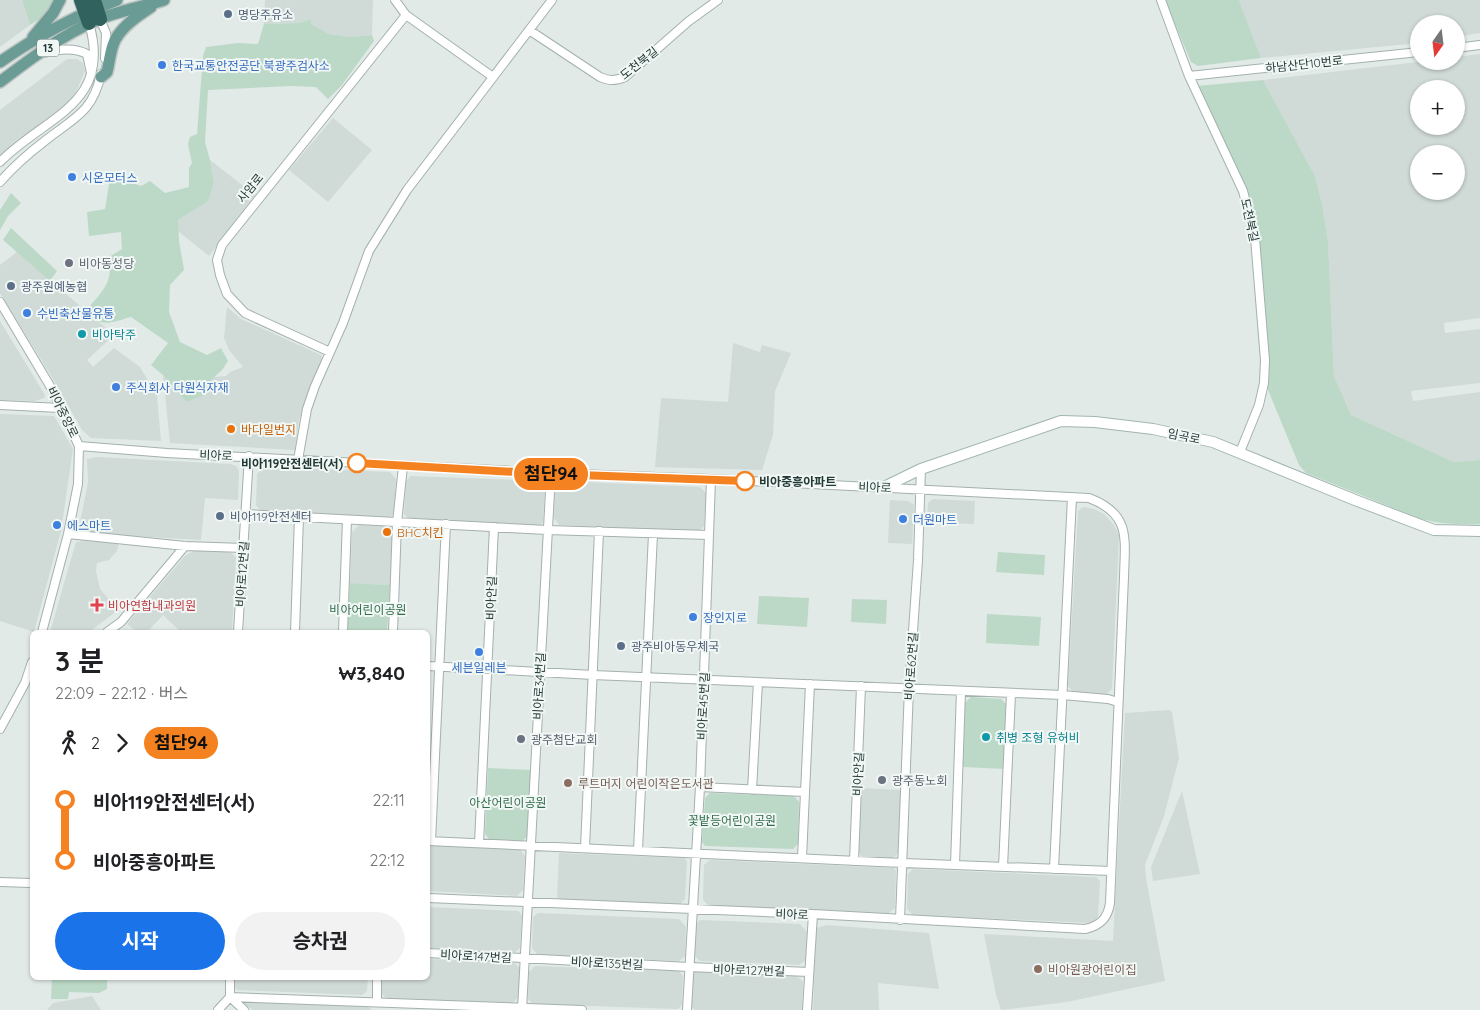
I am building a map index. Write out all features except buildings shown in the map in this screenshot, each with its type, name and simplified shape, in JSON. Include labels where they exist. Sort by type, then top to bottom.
[{"type":"main road","points":[[28,42],[54,13],[60,0]]},
{"type":"main road","name":"13","points":[[0,62],[28,42],[91,10],[118,0]]},
{"type":"main road","points":[[96,76],[107,72],[113,45],[122,31],[142,13],[163,0]]},
{"type":"main road","name":"13","points":[[0,82],[91,10],[163,0]]},
{"type":"main road","name":"임곡로","points":[[884,488],[921,469],[1061,421],[1096,422],[1153,429],[1214,442],[1434,530],[1480,531]]},
{"type":"street","points":[[394,0],[406,15],[493,78]]},
{"type":"street","points":[[298,460],[307,409],[346,315],[369,251],[407,190],[552,0]]},
{"type":"street","name":"도천북길","points":[[529,30],[600,77],[619,80],[718,0]]},
{"type":"street","name":"도천북길","points":[[1161,0],[1189,76],[1243,191],[1255,238],[1265,360],[1264,383],[1259,405],[1240,452]]},
{"type":"street","points":[[0,162],[71,106],[96,76],[106,52],[106,33],[91,10]]},
{"type":"street","points":[[0,182],[13,166],[46,139],[75,120],[90,104],[96,92],[91,10]]},
{"type":"street","name":"사암로","points":[[330,352],[245,313],[227,294],[217,260],[222,245],[406,15]]},
{"type":"street","points":[[1465,47],[1480,45]]},
{"type":"street","points":[[33,57],[65,49],[82,51],[87,54],[96,76]]},
{"type":"street","name":"하남산단10번로","points":[[1189,76],[1410,53]]},
{"type":"street","name":"비아중앙로","points":[[0,302],[53,391],[79,446],[78,484],[68,534],[43,630]]},
{"type":"street","points":[[0,405],[60,408]]},
{"type":"street","name":"비아로","points":[[79,446],[167,453],[551,474],[711,478],[1089,498],[1102,503],[1113,512],[1121,524],[1126,537],[1109,911],[1100,924],[1085,929],[813,914],[430,898]]},
{"type":"street","name":"비아로12번길","points":[[238,630],[249,456]]},
{"type":"street","points":[[393,630],[402,466]]},
{"type":"street","name":"비아로62번길","points":[[900,920],[909,688],[918,560],[921,469]]},
{"type":"street","name":"비아로34번길","points":[[528,902],[551,474]]},
{"type":"street","name":"비아로45번길","points":[[692,910],[705,679],[711,478]]},
{"type":"street","points":[[1054,869],[1072,497]]},
{"type":"street","points":[[246,514],[547,530],[709,535]]},
{"type":"street","points":[[295,630],[299,517]]},
{"type":"street","points":[[343,630],[347,520]]},
{"type":"street","points":[[430,825],[440,666],[446,524]]},
{"type":"street","name":"비아안길","points":[[480,843],[494,527]]},
{"type":"street","points":[[585,848],[599,531]]},
{"type":"street","points":[[68,534],[185,546],[244,548]]},
{"type":"street","points":[[638,850],[653,534]]},
{"type":"street","points":[[109,630],[121,622],[185,546]]},
{"type":"street","points":[[430,666],[593,675],[1062,695],[1108,699],[1118,702]]},
{"type":"street","points":[[0,730],[25,683],[30,668]]},
{"type":"street","points":[[752,790],[758,682]]},
{"type":"street","points":[[802,858],[810,684]]},
{"type":"street","name":"비아안길","points":[[854,861],[862,686]]},
{"type":"street","points":[[955,865],[961,691]]},
{"type":"street","points":[[1003,867],[1011,694]]},
{"type":"street","points":[[700,787],[805,792]]},
{"type":"street","points":[[430,841],[1111,871]]},
{"type":"street","points":[[0,882],[30,883]]},
{"type":"street","name":"비아로147번길","points":[[522,1009],[528,902]]},
{"type":"street","points":[[687,1010],[692,910]]},
{"type":"street","points":[[807,1010],[813,914]]},
{"type":"street","name":"비아로147번길","points":[[430,953],[524,958]]},
{"type":"street","name":"비아로135번길","points":[[524,958],[689,967]]},
{"type":"street","name":"비아로127번길","points":[[689,967],[809,972]]},
{"type":"street","points":[[218,1010],[230,997],[230,980]]},
{"type":"street","points":[[377,1002],[378,980]]},
{"type":"street","points":[[230,997],[582,1010]]},
{"type":"street","points":[[230,997],[244,1010]]},
{"type":"shaded area","points":[[0,0],[22,0],[30,25],[0,47]]},
{"type":"shaded area","points":[[265,0],[373,0],[372,35],[351,37],[329,34],[311,24],[310,19],[299,23],[264,24]]},
{"type":"shaded area","points":[[1239,0],[1480,0],[1480,33],[1465,36],[1465,15],[1410,15],[1410,44],[1261,58]]},
{"type":"shaded area","points":[[1480,54],[1480,318],[1444,323],[1445,333],[1480,329],[1480,383],[1411,391],[1413,401],[1480,392],[1480,460],[1454,462],[1351,415],[1334,376],[1328,241],[1315,176],[1263,80],[1410,63],[1410,70],[1465,70],[1465,56]]},
{"type":"shaded area","points":[[67,59],[77,59],[83,63],[85,71],[74,97],[56,113],[15,141],[0,155],[0,110]]},
{"type":"shaded area","points":[[333,118],[372,150],[328,202],[289,170]]},
{"type":"shaded area","points":[[210,160],[255,195],[209,256],[178,231],[178,220],[208,200],[214,183]]},
{"type":"shaded area","points":[[17,252],[114,335],[87,360],[93,367],[114,348],[140,367],[157,396],[161,441],[91,438],[82,430],[0,293],[0,265]]},
{"type":"shaded area","points":[[227,307],[241,319],[321,355],[322,361],[299,420],[295,450],[170,443],[163,375],[186,402],[214,377],[226,376],[230,372],[243,367],[229,350],[224,338]]},
{"type":"shaded area","points":[[0,321],[45,395],[44,398],[35,401],[0,400]]},
{"type":"shaded area","points":[[733,343],[760,352],[762,345],[791,353],[775,391],[773,435],[762,470],[655,467],[661,398],[728,402]]},
{"type":"shaded area","points":[[0,414],[54,416],[73,449],[61,531],[35,630],[30,631],[0,621]]},
{"type":"shaded area","points":[[96,457],[230,464],[236,466],[239,471],[238,500],[205,498],[201,540],[78,533],[88,482],[87,459]]},
{"type":"shaded area","points":[[264,467],[390,472],[396,479],[394,514],[390,517],[261,511],[256,505],[257,474]]},
{"type":"shaded area","points":[[411,476],[539,481],[545,488],[543,522],[539,526],[409,520],[404,514],[406,481]]},
{"type":"shaded area","points":[[561,481],[700,487],[706,493],[704,526],[699,531],[559,525],[554,518],[555,486]]},
{"type":"shaded area","points":[[933,499],[975,501],[974,524],[927,522],[928,503]]},
{"type":"shaded area","points":[[890,500],[908,501],[914,505],[912,544],[888,543]]},
{"type":"shaded area","points":[[1083,507],[1094,509],[1104,514],[1114,525],[1119,535],[1112,689],[1105,695],[1073,692],[1068,686],[1078,511]]},
{"type":"shaded area","points":[[359,525],[388,526],[393,532],[390,585],[350,583],[352,532]]},
{"type":"shaded area","points":[[76,542],[119,543],[117,551],[109,560],[97,563],[96,571],[100,589],[118,610],[92,630],[51,630]]},
{"type":"shaded area","points":[[195,550],[230,552],[236,557],[232,630],[179,630],[163,615],[149,630],[134,630],[127,624],[185,556]]},
{"type":"shaded area","points":[[1169,710],[1172,712],[1179,758],[1164,816],[1145,865],[1165,981],[1067,1002],[1001,1010],[996,995],[984,934],[1113,941],[1125,713]]},
{"type":"shaded area","points":[[860,788],[902,790],[900,851],[893,858],[863,858],[857,851]]},
{"type":"shaded area","points":[[1182,791],[1200,874],[1153,881],[1151,867]]},
{"type":"shaded area","points":[[430,844],[520,850],[525,856],[523,890],[517,896],[430,891]]},
{"type":"shaded area","points":[[559,853],[684,858],[687,861],[685,899],[679,905],[557,899]]},
{"type":"shaded area","points":[[710,860],[894,868],[896,871],[895,908],[888,914],[709,906],[703,900],[704,865]]},
{"type":"shaded area","points":[[913,869],[1096,877],[1100,881],[1098,917],[1092,923],[913,915],[907,909],[908,874]]},
{"type":"shaded area","points":[[430,907],[518,911],[522,915],[520,948],[515,952],[430,948]]},
{"type":"shaded area","points":[[538,913],[679,919],[686,927],[685,956],[679,961],[538,955],[532,948],[533,917]]},
{"type":"shaded area","points":[[700,920],[800,924],[807,932],[806,960],[799,965],[700,961],[695,956],[696,924]]},
{"type":"shaded area","points":[[827,925],[929,933],[939,989],[878,983],[879,1010],[813,1010],[816,928]]},
{"type":"shaded area","points":[[430,959],[514,963],[520,968],[518,998],[511,1004],[386,998],[380,992],[381,980],[430,980]]},
{"type":"shaded area","points":[[535,966],[679,971],[683,976],[682,1005],[678,1009],[533,1004],[528,999],[529,972]]},
{"type":"shaded area","points":[[696,971],[796,975],[803,982],[802,1010],[695,1010],[691,1006],[692,974]]},
{"type":"shaded area","points":[[233,980],[368,980],[367,991],[362,995],[237,990],[233,985]]},
{"type":"shaded area","points":[[92,996],[101,1010],[47,1010],[53,1003]]},
{"type":"shaded area","points":[[241,1000],[367,1006],[372,1010],[253,1010],[241,1002]]},
{"type":"green space","points":[[22,0],[57,0],[49,13],[30,25]]},
{"type":"green space","points":[[1165,0],[1239,0],[1261,58],[1198,66],[1191,62]]},
{"type":"green space","points":[[311,19],[311,24],[329,34],[351,37],[372,35],[374,41],[342,85],[328,99],[316,87],[291,86],[208,90],[205,142],[214,183],[208,201],[178,220],[179,241],[184,270],[170,285],[169,312],[180,342],[207,355],[221,348],[228,361],[222,370],[209,382],[207,394],[186,402],[163,375],[151,365],[168,343],[131,317],[106,323],[91,317],[85,312],[101,293],[108,281],[110,274],[109,257],[122,249],[121,232],[89,236],[87,212],[105,209],[110,178],[121,179],[141,186],[150,181],[165,193],[189,187],[189,168],[192,163],[188,144],[190,137],[197,134],[203,56],[206,47],[238,43],[258,44],[264,24],[299,23]]},
{"type":"green space","points":[[1263,80],[1315,176],[1328,241],[1334,376],[1351,415],[1454,462],[1480,460],[1480,524],[1450,524],[1421,519],[1306,473],[1299,465],[1266,385],[1249,204],[1241,177],[1196,86]]},
{"type":"green space","points":[[11,193],[21,203],[8,216],[0,230],[0,210]]},
{"type":"green space","points":[[11,228],[57,271],[50,281],[3,240]]},
{"type":"green space","points":[[998,552],[1045,555],[1044,575],[996,572]]},
{"type":"green space","name":"비아어린이공원","points":[[350,583],[390,585],[387,630],[347,630]]},
{"type":"green space","points":[[759,596],[809,598],[807,627],[757,624]]},
{"type":"green space","points":[[852,599],[887,600],[886,624],[851,622]]},
{"type":"green space","points":[[987,614],[1041,617],[1039,646],[986,643]]},
{"type":"green space","points":[[971,697],[1001,699],[1006,704],[1004,769],[963,767],[965,703]]},
{"type":"green space","name":"아산어린이공원","points":[[488,768],[531,770],[528,836],[521,842],[490,840],[485,834]]},
{"type":"green space","name":"꽃밭등어린이공원","points":[[710,793],[794,796],[799,802],[798,844],[793,849],[705,846],[702,842],[705,798]]},
{"type":"green space","points":[[52,980],[107,980],[107,989],[99,993],[69,992],[68,999],[51,999]]},
{"type":"bus line","name":"첨단94","points":[[357,463],[551,474],[711,478],[745,481]]},
{"type":"place","name":"명당주유소","points":[[228,14]]},
{"type":"place","name":"한국교통안전공단 북광주검사소","points":[[162,65]]},
{"type":"place","name":"시온모터스","points":[[72,177]]},
{"type":"place","name":"비아동성당","points":[[69,263]]},
{"type":"place","name":"광주원예농협","points":[[11,286]]},
{"type":"place","name":"수빈축산물유통","points":[[27,313]]},
{"type":"place","name":"비아탁주","points":[[82,334]]},
{"type":"place","name":"주식회사 다원식자재","points":[[116,387]]},
{"type":"place","name":"바다일번지","points":[[231,429]]},
{"type":"place","name":"비아119안전센터(서)","points":[[357,463]]},
{"type":"place","name":"비아중흥아파트","points":[[745,481]]},
{"type":"place","name":"비아119안전센터","points":[[220,516]]},
{"type":"place","name":"더원마트","points":[[903,519]]},
{"type":"place","name":"에스마트","points":[[57,525]]},
{"type":"place","name":"BHC치킨","points":[[387,532]]},
{"type":"place","name":"비아연합내과의원","points":[[97,605]]},
{"type":"place","name":"장인지로","points":[[693,617]]},
{"type":"place","name":"광주비아동우체국","points":[[621,646]]},
{"type":"place","name":"세븐일레븐","points":[[479,652]]},
{"type":"place","name":"취병 조형 유허비","points":[[986,737]]},
{"type":"place","name":"광주첨단교회","points":[[521,739]]},
{"type":"place","name":"광주동노회","points":[[882,780]]},
{"type":"place","name":"루트머지 어린이작은도서관","points":[[568,783]]},
{"type":"place","name":"비아원광어린이집","points":[[1038,969]]}]
